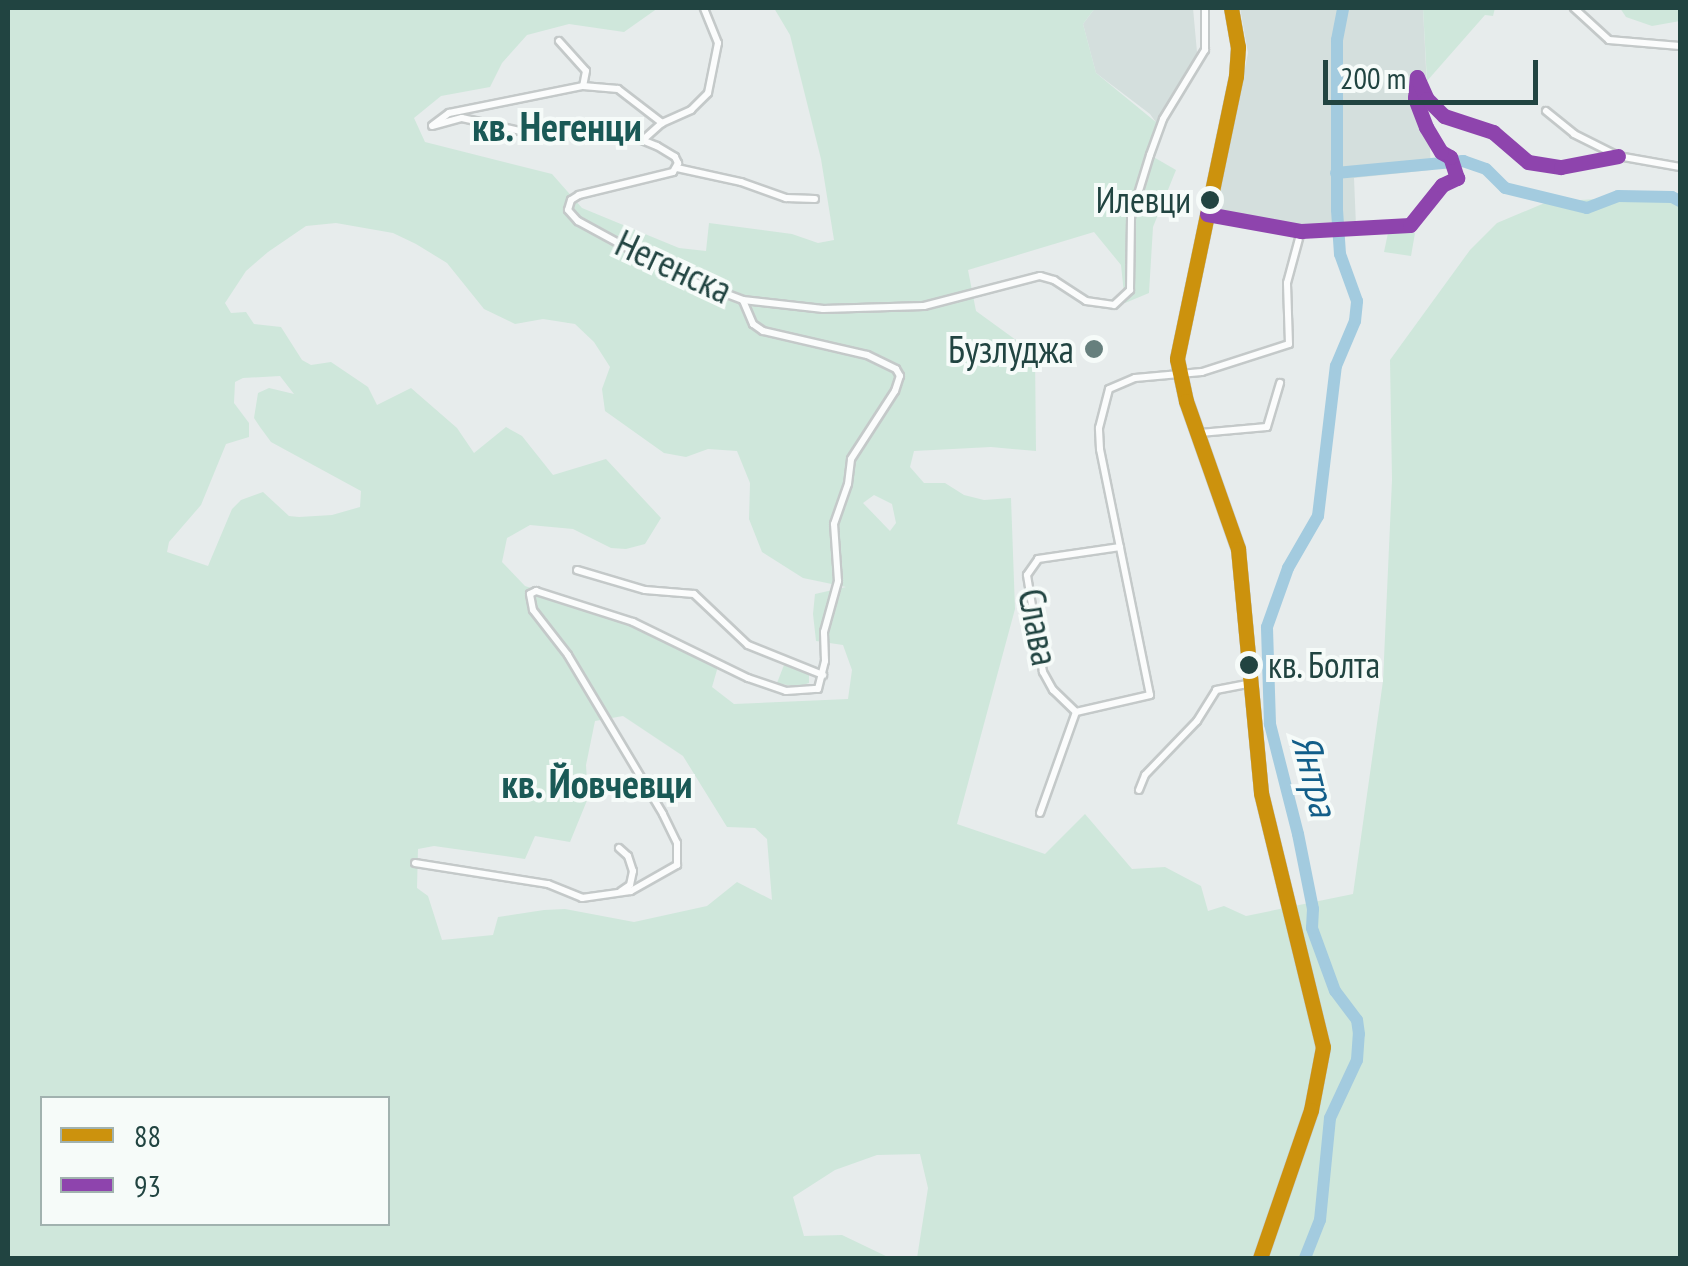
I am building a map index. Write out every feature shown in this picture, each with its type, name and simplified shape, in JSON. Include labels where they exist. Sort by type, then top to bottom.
[{"type":"main road","points":[[1230,8],[1238,61],[1181,327],[1180,374],[1238,549],[1261,793],[1323,1047],[1311,1110],[1260,1258]]},
{"type":"street","points":[[644,139],[662,123],[701,102],[713,81],[718,44],[704,8]]},
{"type":"street","name":"Негенска","points":[[677,168],[579,195],[571,200],[568,210],[578,222],[626,243],[679,276],[743,300],[823,309],[924,306],[1040,276],[1054,280],[1086,301],[1114,305],[1130,290],[1133,207],[1163,119],[1205,50],[1205,8]]},
{"type":"street","points":[[1574,8],[1609,40],[1680,46]]},
{"type":"street","points":[[560,41],[586,71],[583,86]]},
{"type":"street","points":[[1206,214],[1301,232],[1404,228],[1442,185],[1458,178],[1450,157],[1441,152],[1426,127],[1415,98],[1414,78],[1444,116],[1492,132],[1528,162],[1570,167],[1618,156]]},
{"type":"street","points":[[662,123],[626,93],[583,86],[449,113],[432,126],[462,118],[520,130],[644,139],[675,157],[677,168],[742,182],[786,198],[815,199]]},
{"type":"street","points":[[1546,111],[1574,134],[1618,156],[1680,167]]},
{"type":"street","points":[[1040,814],[1076,712],[1150,696],[1100,449],[1099,428],[1109,389],[1135,378],[1202,372],[1289,344],[1287,284],[1301,232]]},
{"type":"street","points":[[415,863],[548,884],[582,898],[616,895],[657,879],[678,865],[677,843],[568,655],[532,610],[530,594],[536,591],[633,622],[748,678],[786,691],[818,689],[823,675],[824,632],[838,581],[834,524],[848,484],[851,460],[895,391],[900,376],[896,368],[866,355],[763,330],[753,324],[743,300]]},
{"type":"street","points":[[1200,433],[1268,427],[1280,383]]},
{"type":"street","name":"Слава","points":[[1076,712],[1053,690],[1044,672],[1028,576],[1038,559],[1120,546]]},
{"type":"street","points":[[577,570],[645,590],[694,594],[748,644],[823,675]]},
{"type":"street","points":[[1139,790],[1145,775],[1197,721],[1216,690],[1248,684]]},
{"type":"street","points":[[616,895],[630,884],[633,871],[628,856],[619,848]]},
{"type":"shaded area","points":[[1095,8],[1193,8],[1197,52],[1205,50],[1160,128],[1150,114],[1096,73],[1083,24]]},
{"type":"shaded area","points":[[1240,8],[1423,8],[1431,170],[1354,178],[1356,226],[1306,231],[1216,210],[1248,53]]},
{"type":"green space","points":[[8,8],[658,8],[624,32],[569,24],[527,35],[502,63],[490,87],[441,96],[414,118],[425,142],[552,174],[582,208],[679,248],[706,251],[709,223],[792,234],[818,243],[834,240],[821,159],[790,35],[774,8],[1095,8],[1083,24],[1096,73],[1157,123],[1150,155],[1176,170],[1153,227],[1149,293],[1125,303],[1121,265],[1094,232],[968,270],[976,311],[1035,354],[1036,451],[991,447],[914,451],[910,467],[924,483],[945,483],[964,495],[984,500],[1011,498],[1015,609],[957,824],[1045,854],[1085,814],[1132,869],[1165,867],[1201,886],[1208,911],[1224,906],[1246,916],[1353,894],[1383,681],[1392,480],[1390,360],[1470,250],[1497,223],[1547,202],[1680,194],[1680,1258],[917,1258],[928,1188],[920,1154],[877,1155],[835,1170],[793,1197],[804,1236],[842,1235],[890,1258],[8,1258]],"holes":[[[336,223],[393,233],[416,244],[447,263],[484,309],[515,324],[543,319],[575,324],[594,342],[610,367],[602,389],[605,411],[664,453],[686,457],[708,449],[737,451],[750,483],[749,519],[762,552],[803,578],[846,587],[815,594],[813,614],[816,641],[843,645],[852,670],[848,699],[734,704],[712,687],[719,663],[633,622],[525,586],[502,562],[507,538],[530,525],[573,529],[611,548],[626,549],[645,544],[661,518],[606,459],[553,475],[522,436],[506,427],[474,453],[457,428],[411,388],[377,405],[368,387],[331,362],[311,365],[302,360],[281,327],[254,324],[246,312],[231,313],[225,303],[246,271],[268,252],[306,226]],[[280,376],[294,394],[269,388],[258,393],[254,418],[271,442],[361,491],[360,507],[332,515],[289,516],[263,492],[241,500],[232,509],[208,566],[167,552],[169,542],[201,505],[226,444],[249,437],[249,423],[234,403],[235,382]],[[874,495],[892,504],[896,523],[890,531],[863,503]],[[623,716],[683,756],[727,827],[755,828],[767,839],[772,900],[737,882],[707,906],[634,922],[565,909],[544,910],[498,917],[493,935],[442,940],[428,896],[417,888],[418,849],[434,846],[525,859],[535,836],[570,842],[588,798],[586,765],[595,721]]]},
{"type":"green space","points":[[1423,8],[1495,8],[1493,16],[1485,15],[1427,81]]},
{"type":"green space","points":[[1620,8],[1680,8],[1680,21],[1652,26],[1626,17]]},
{"type":"green space","points":[[1388,233],[1415,233],[1411,256],[1384,252]]},
{"type":"green space","points":[[784,665],[809,674],[809,683],[797,687],[777,683]]},
{"type":"waterway","name":"Янтра","points":[[1305,1258],[1320,1220],[1330,1118],[1357,1060],[1359,1034],[1357,1020],[1335,991],[1312,928],[1313,909],[1298,834],[1270,724],[1267,627],[1288,568],[1318,516],[1336,366],[1355,321],[1357,301],[1340,254],[1337,210],[1337,40],[1343,8]]},
{"type":"waterway","points":[[1336,173],[1463,161],[1486,169],[1505,188],[1587,208],[1618,196],[1672,197],[1680,201]]},
{"type":"transit line","name":"88","points":[[1231,8],[1238,47],[1236,76],[1177,359],[1186,401],[1238,549],[1261,793],[1323,1047],[1311,1110],[1260,1258]]},
{"type":"transit line","name":"93","points":[[1207,214],[1301,231],[1410,225],[1442,185],[1457,178],[1450,157],[1441,152],[1426,127],[1415,98],[1417,77],[1427,99],[1444,116],[1493,132],[1528,162],[1561,167],[1618,156]]},
{"type":"place","name":"Илевци","points":[[1210,200]]},
{"type":"place","name":"Бузлуджа","points":[[1094,349]]},
{"type":"place","name":"кв. Болта","points":[[1249,665]]},
{"type":"district","name":"кв. Негенци","points":[[557,126]]},
{"type":"district","name":"кв. Йовчевци","points":[[597,783]]}]
